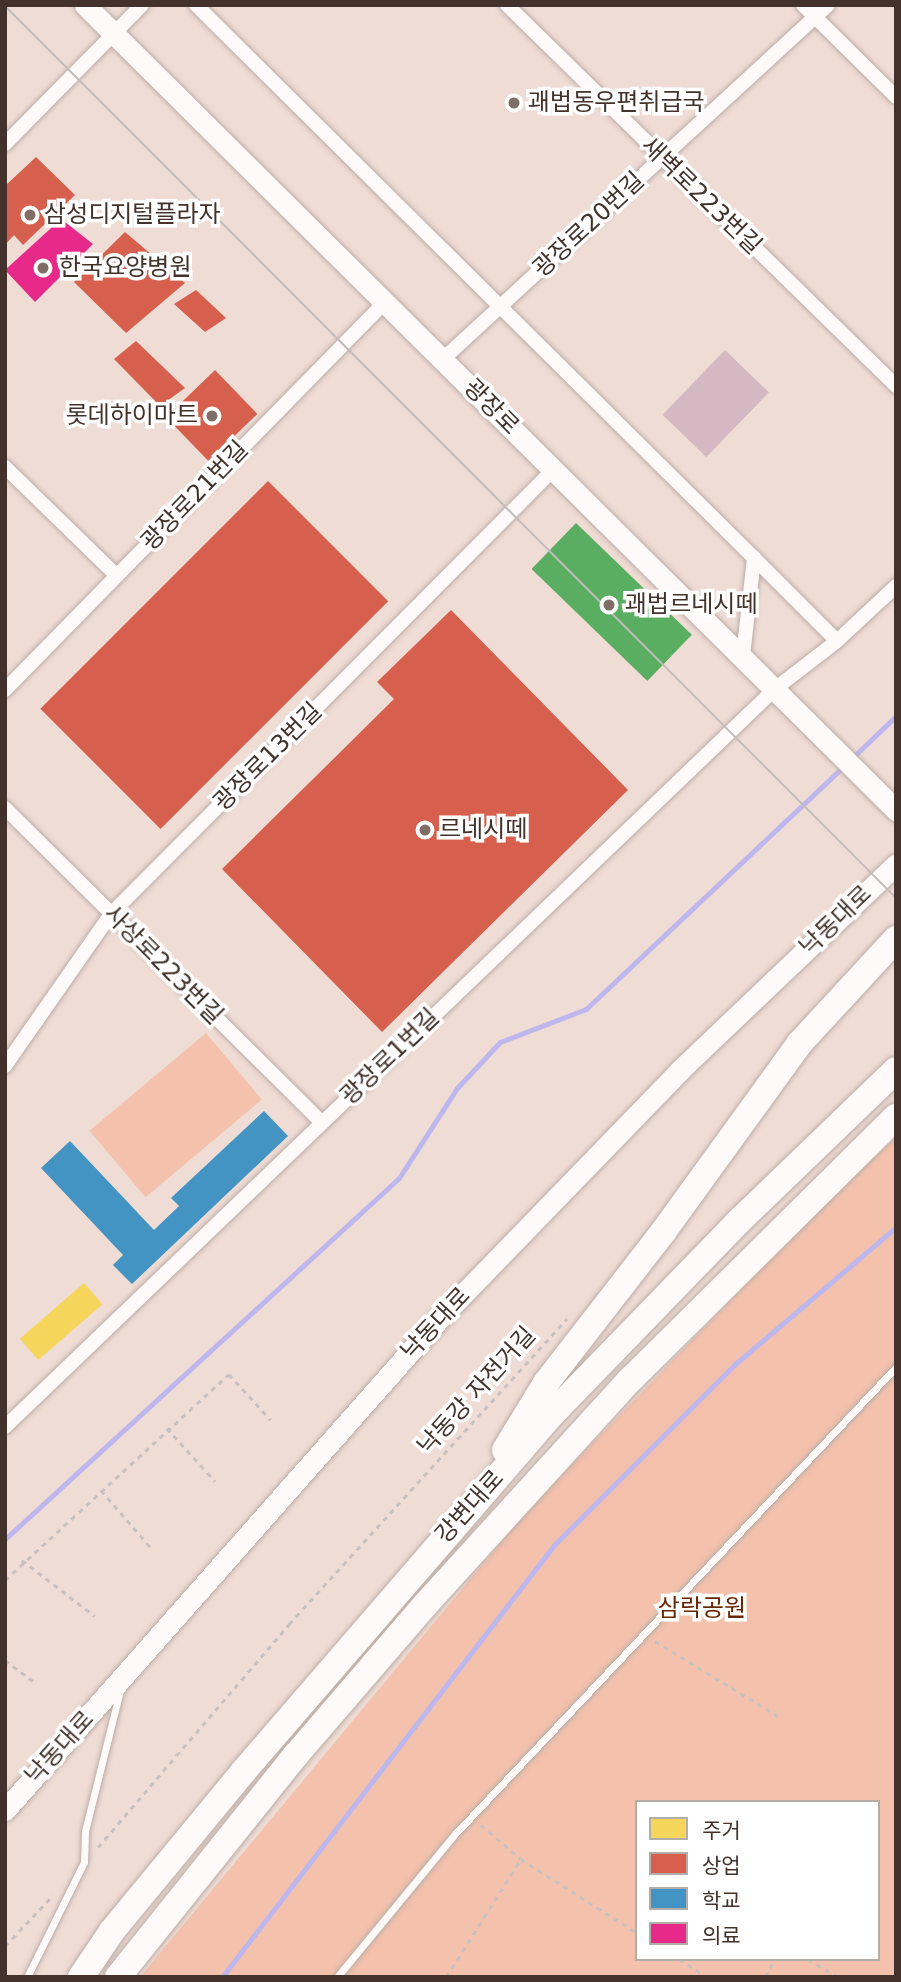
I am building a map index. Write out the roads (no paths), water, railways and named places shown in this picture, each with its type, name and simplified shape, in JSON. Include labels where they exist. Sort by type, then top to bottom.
[{"type":"highway","points":[[425,1604],[473,1505],[546,1383],[663,1232],[799,1044],[896,939]]},
{"type":"highway","name":"강변대로","points":[[81,1977],[112,1931],[243,1772],[552,1414],[738,1222],[896,1070]]},
{"type":"highway","name":"강변대로","points":[[118,1977],[296,1755],[425,1604],[631,1379],[896,1117]]},
{"type":"main road","name":"광장로","points":[[85,5],[896,810]]},
{"type":"main road","name":"낙동대로","points":[[5,1810],[439,1319],[680,1070],[896,864]]},
{"type":"street","points":[[5,144],[142,5]]},
{"type":"street","points":[[196,5],[837,641]]},
{"type":"street","name":"새벽로223번길","points":[[507,5],[896,386]]},
{"type":"street","points":[[803,5],[896,97]]},
{"type":"street","name":"광장로20번길","points":[[443,359],[828,5]]},
{"type":"street","name":"광장로21번길","points":[[5,690],[386,302]]},
{"type":"street","points":[[5,467],[117,576]]},
{"type":"street","name":"광장로13번길","points":[[5,1066],[111,914],[554,469]]},
{"type":"street","points":[[743,656],[754,558]]},
{"type":"street","name":"광장로1번길","points":[[5,1427],[321,1122],[783,695],[896,586]]},
{"type":"street","name":"사상로223번길","points":[[5,808],[321,1122]]},
{"type":"lane","points":[[337,1977],[472,1816],[896,1367]]},
{"type":"lane","points":[[27,1977],[84,1862],[85,1831],[123,1678]]},
{"type":"waterway","points":[[852,758],[896,716]]},
{"type":"waterway","points":[[5,1539],[399,1178],[457,1088],[500,1042],[586,1009],[845,765]]},
{"type":"waterway","points":[[222,1977],[554,1545],[734,1365],[896,1227]]},
{"type":"tram line","points":[[5,6],[896,898]]},
{"type":"place","name":"괘법동우편취급국","points":[[514,103]]},
{"type":"place","name":"삼성디지털플라자","points":[[30,215]]},
{"type":"place","name":"한국요양병원","points":[[43,268]]},
{"type":"place","name":"롯데하이마트","points":[[212,416]]},
{"type":"place","name":"괘법르네시떼","points":[[609,605]]},
{"type":"place","name":"르네시떼","points":[[425,830]]},
{"type":"park label","name":"삼락공원","points":[[702,1609]]}]
